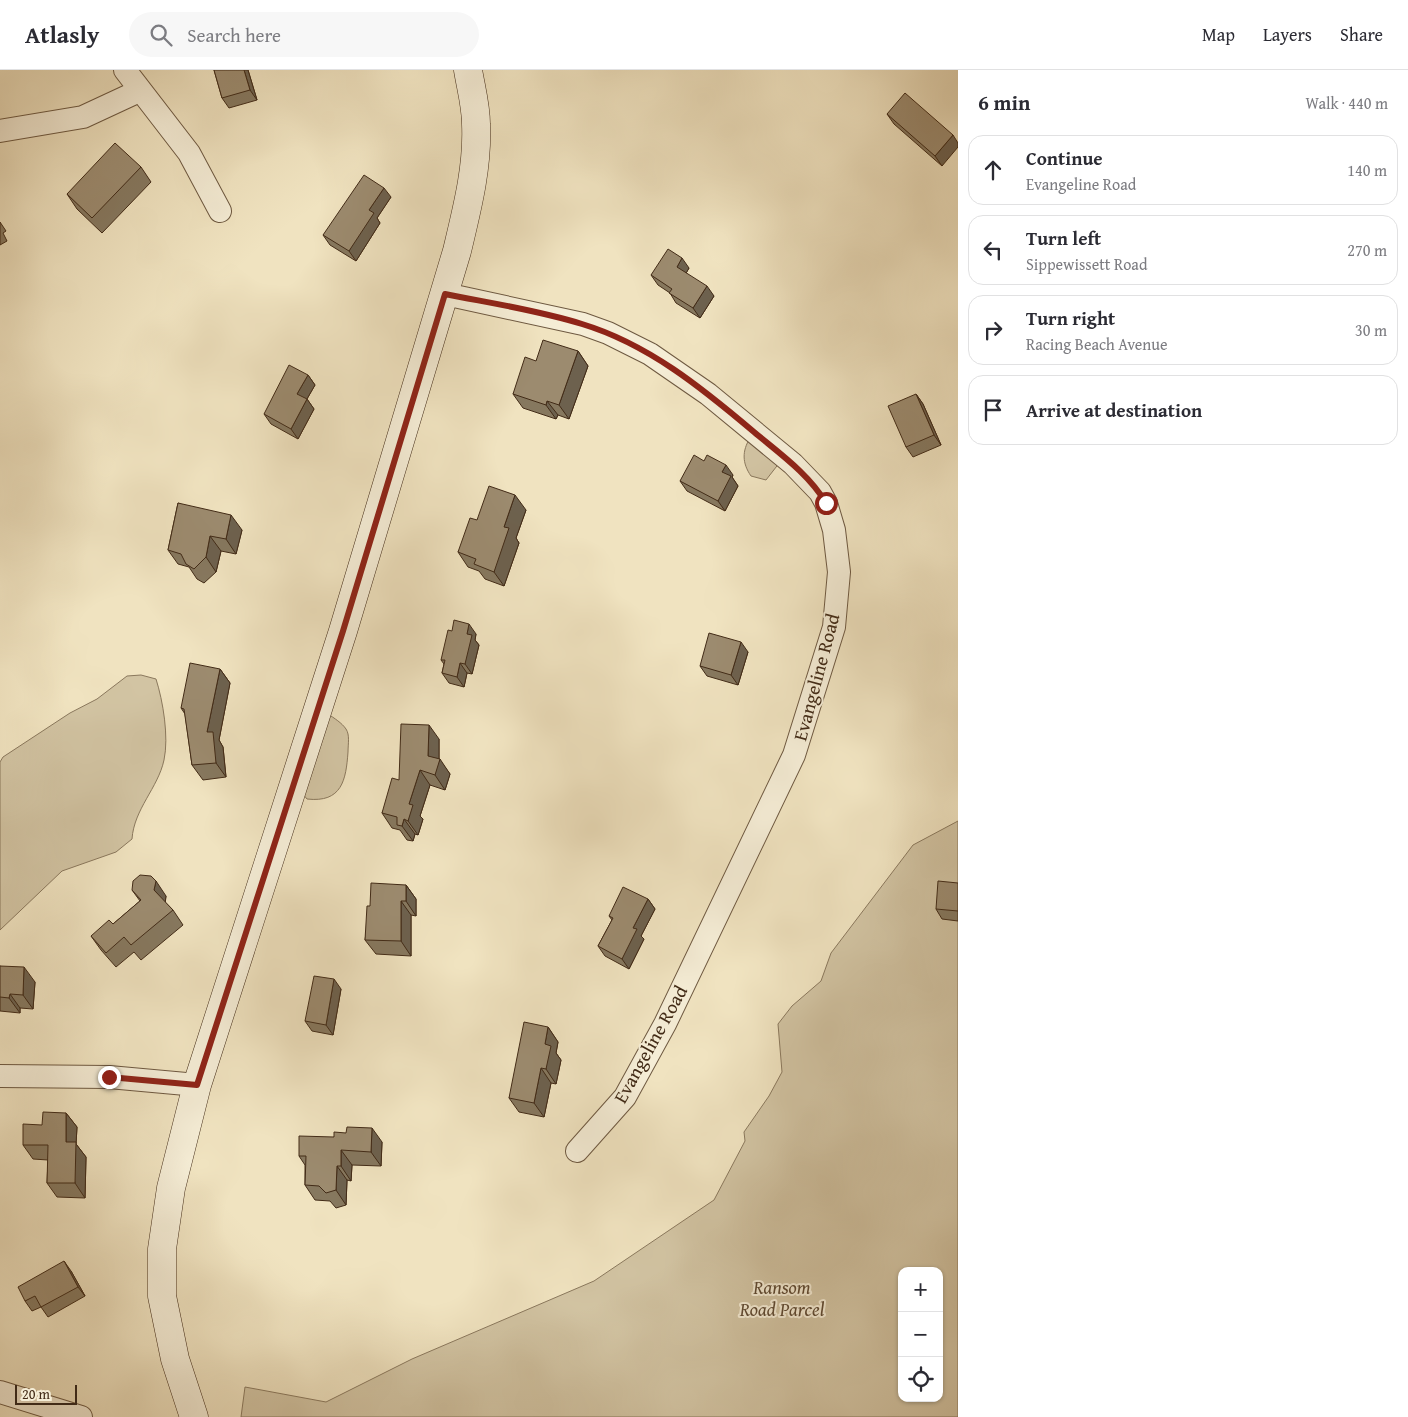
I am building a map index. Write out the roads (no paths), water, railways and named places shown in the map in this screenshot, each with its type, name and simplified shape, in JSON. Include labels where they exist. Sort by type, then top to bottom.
[{"type":"main road","points":[[194,1417],[175,1359],[162,1296],[161,1274],[171,1188],[197,1085],[343,631],[445,294],[470,202],[474,175],[476,123],[468,70]]},
{"type":"street","points":[[125,70],[139,91],[188,153],[220,211]]},
{"type":"street","points":[[0,131],[84,117],[139,91]]},
{"type":"street","name":"Evangeline Road","points":[[445,294],[583,324],[650,354],[708,394],[793,464],[820,492],[826,503],[834,530],[839,572],[834,627],[794,755],[666,1024],[625,1097],[578,1151]]},
{"type":"street","points":[[0,1076],[109,1077],[197,1085]]},
{"type":"street","points":[[0,1392],[82,1417]]},
{"type":"park label","name":"Ransom Road Parcel","points":[[782,1298]]}]
